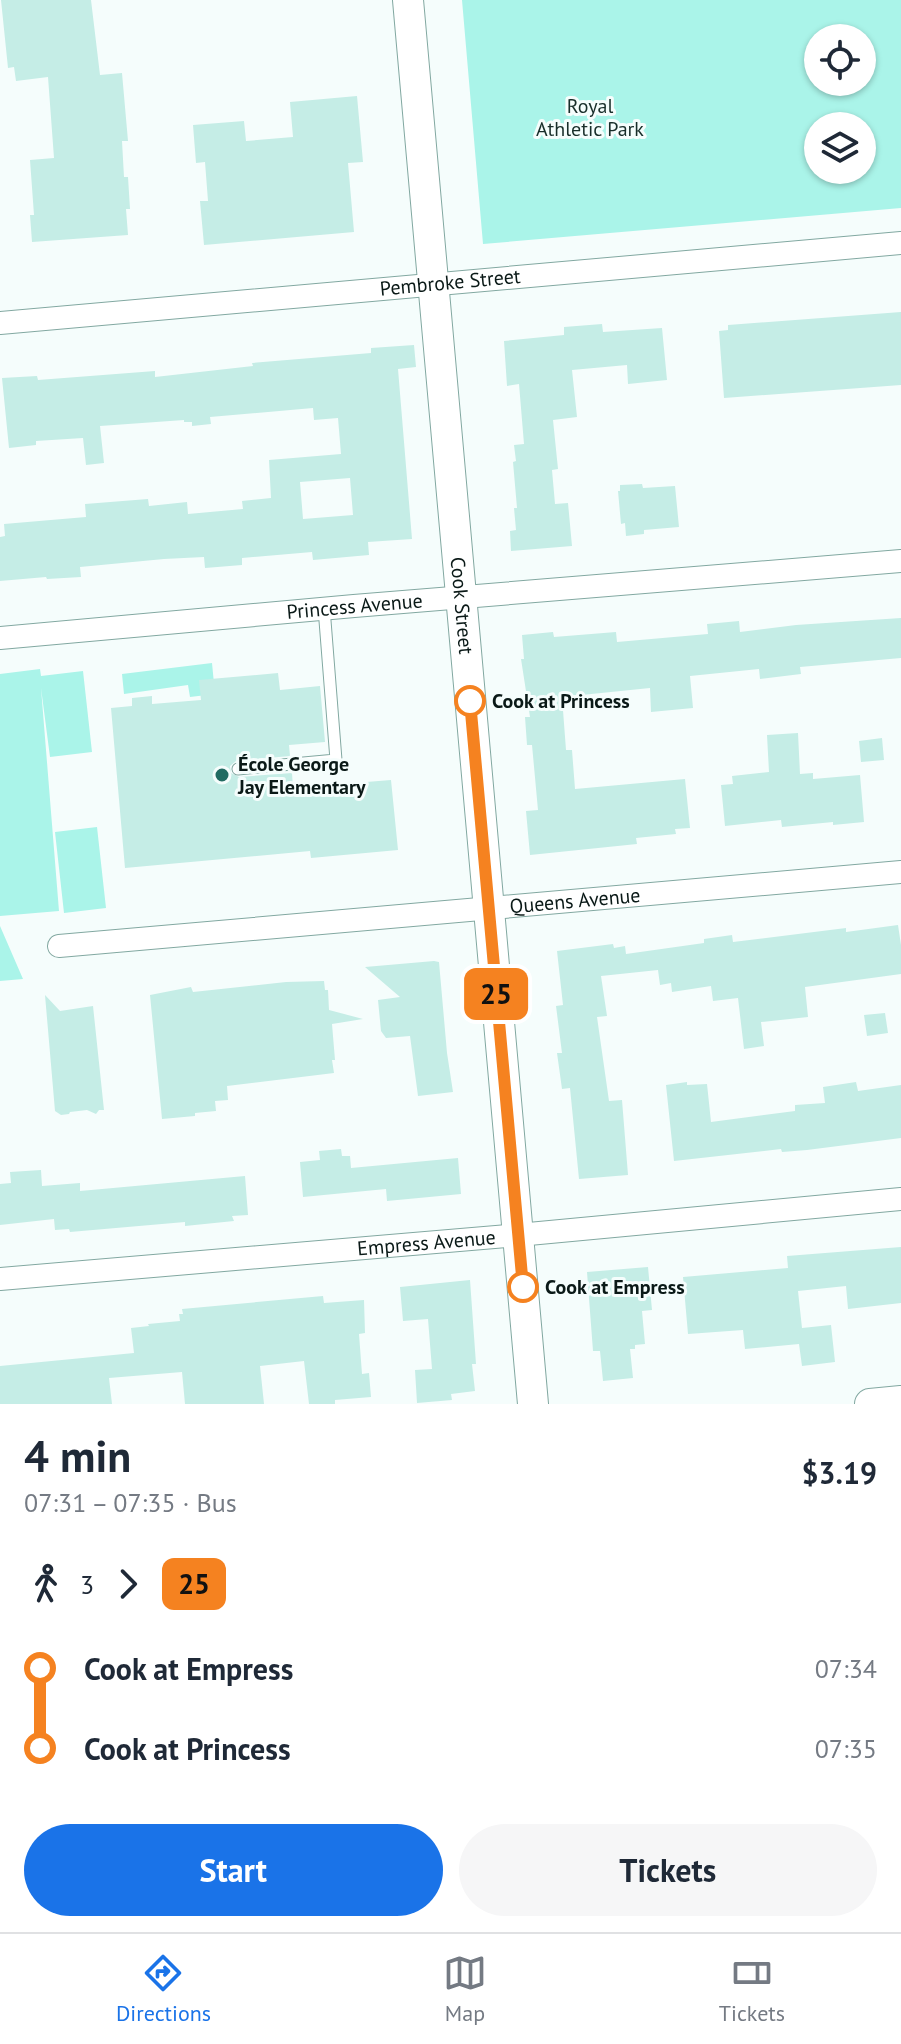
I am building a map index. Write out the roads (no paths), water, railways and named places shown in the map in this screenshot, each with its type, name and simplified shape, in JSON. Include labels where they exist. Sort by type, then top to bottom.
[{"type":"main road","name":"Cook Street","points":[[408,0],[533,1404]]},
{"type":"main road","points":[[870,1404],[901,1401]]},
{"type":"street","name":"Pembroke Street","points":[[0,323],[901,243]]},
{"type":"street","name":"Princess Avenue","points":[[0,638],[901,561]]},
{"type":"street","name":"Queens Avenue","points":[[59,946],[901,872]]},
{"type":"street","name":"Empress Avenue","points":[[0,1279],[901,1199]]},
{"type":"lane","points":[[238,769],[336,760],[324,608]]},
{"type":"place","name":"Cook at Princess","points":[[470,701]]},
{"type":"place","name":"École George Jay Elementary","points":[[222,775]]},
{"type":"place","name":"Cook at Empress","points":[[523,1287]]},
{"type":"park label","name":"Royal Athletic Park","points":[[590,118]]}]
